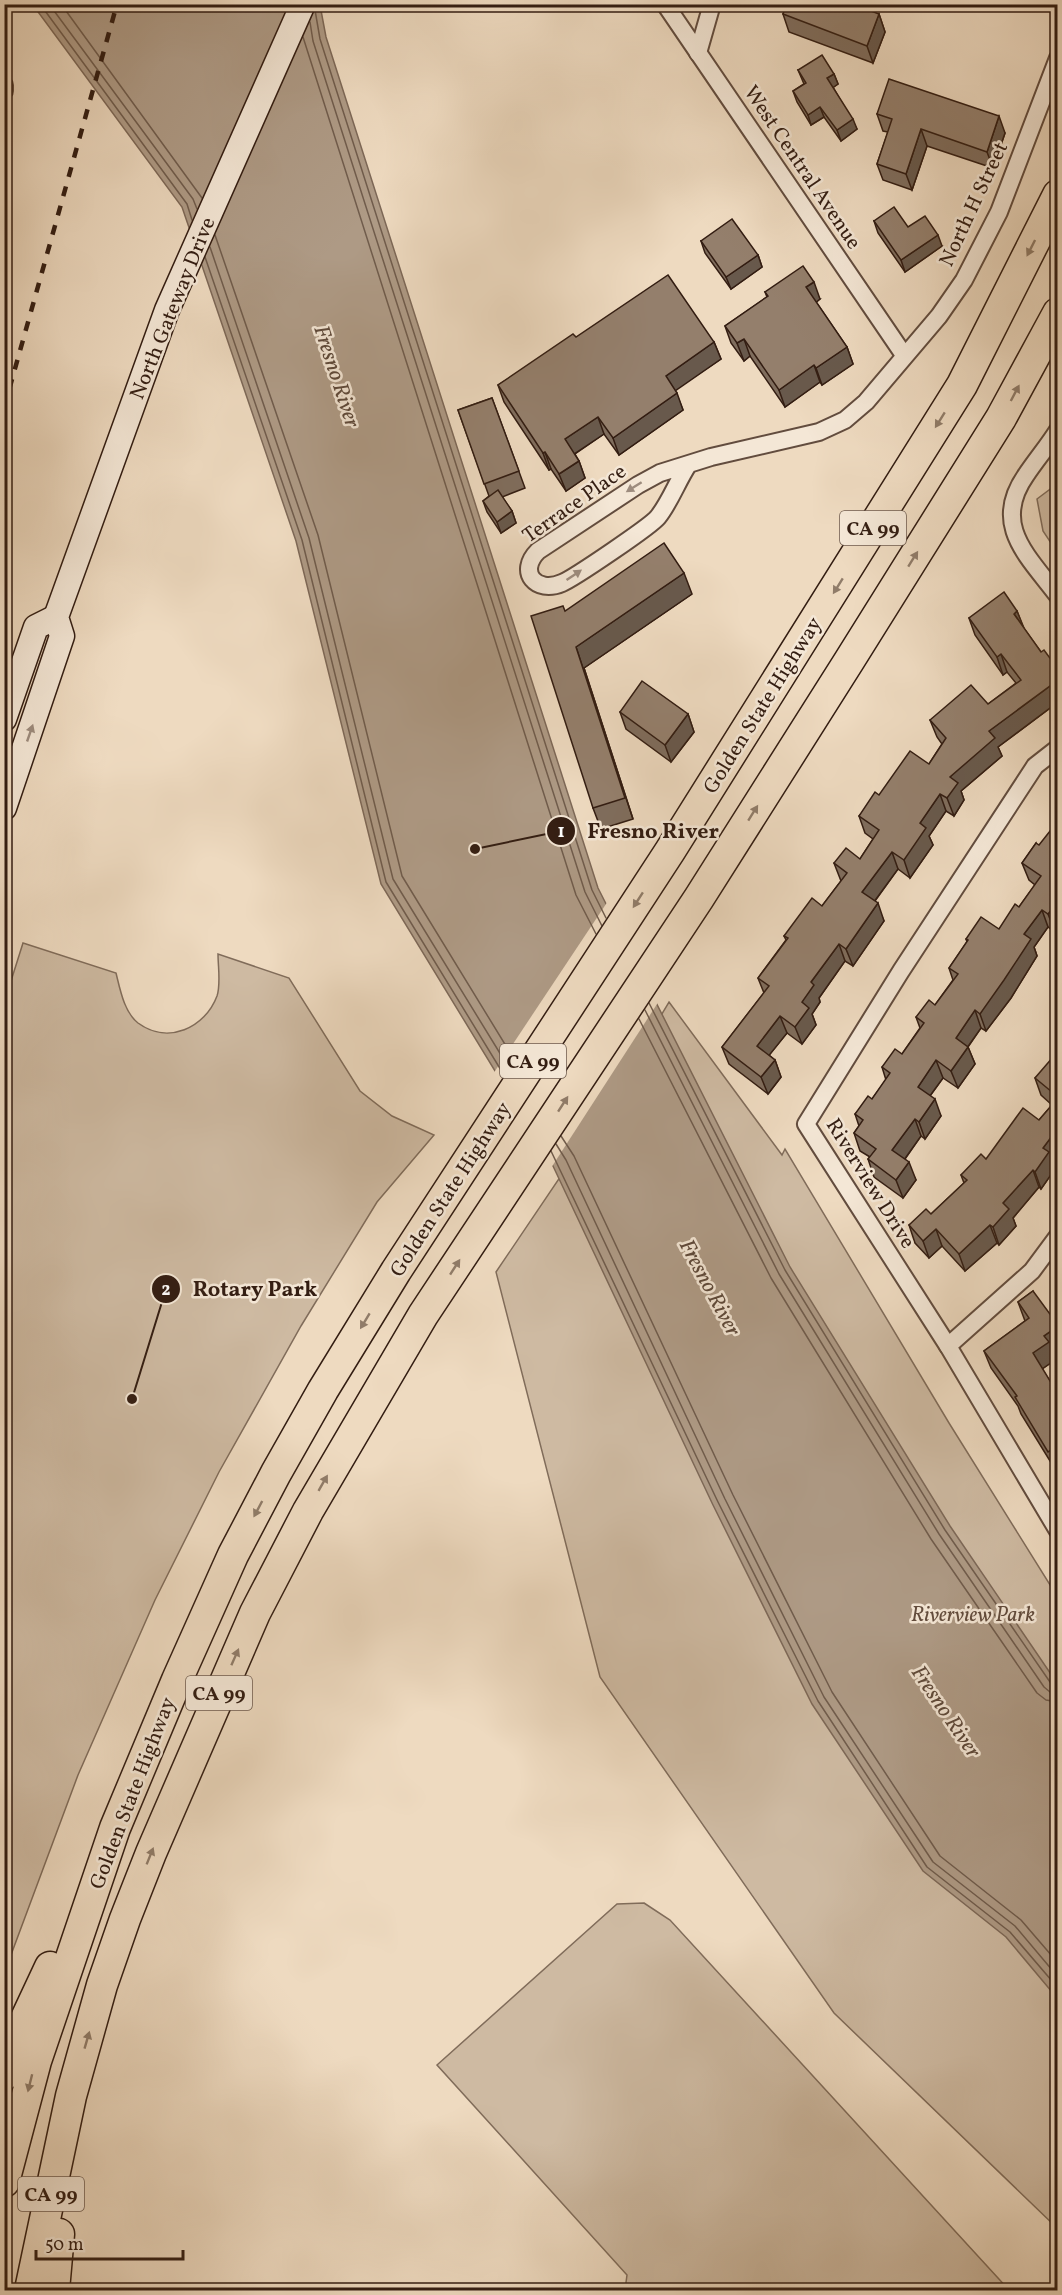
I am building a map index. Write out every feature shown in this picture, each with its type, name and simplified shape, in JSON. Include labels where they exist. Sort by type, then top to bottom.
[{"type":"highway","name":"Golden State Highway","points":[[4,2182],[36,2061],[115,1828],[177,1680],[233,1556],[323,1390],[396,1271],[670,851],[962,385],[1058,195]]},
{"type":"highway","name":"Golden State Highway","points":[[30,2290],[71,2096],[102,1985],[134,1897],[206,1723],[255,1613],[308,1511],[423,1315],[699,898],[1000,418],[1058,313]]},
{"type":"highway","points":[[4,2075],[20,2031],[115,1828]]},
{"type":"highway","points":[[54,2290],[71,2096]]},
{"type":"main road","name":"North Gateway Drive","points":[[4,808],[62,636],[56,617],[167,310],[303,4]]},
{"type":"main road","points":[[4,719],[36,627],[56,617]]},
{"type":"street","name":"West Central Avenue","points":[[665,4],[904,355]]},
{"type":"street","points":[[698,53],[712,4]]},
{"type":"street","name":"North H Street","points":[[904,355],[939,316],[964,280],[999,212],[1058,58]]},
{"type":"street","name":"Terrace Place","points":[[688,465],[656,520],[562,583],[542,586],[532,580],[528,570],[530,559],[538,551],[638,484],[660,473],[711,457],[819,432],[845,420],[866,402],[904,355]]},
{"type":"street","points":[[1058,430],[1025,476],[1014,496],[1010,515],[1014,532],[1021,546],[1058,596]]},
{"type":"street","name":"Riverview Drive","points":[[1058,748],[1035,766],[901,971],[806,1124],[948,1346],[1058,1531]]},
{"type":"street","points":[[948,1346],[1032,1271],[1058,1236]]},
{"type":"green space","points":[[1057,484],[1057,552],[1043,531],[1037,499]]},
{"type":"green space","points":[[23,943],[116,973],[129,1013],[138,1023],[161,1033],[184,1030],[204,1017],[217,996],[218,954],[289,978],[360,1091],[392,1116],[434,1135],[377,1202],[301,1326],[219,1472],[155,1600],[78,1775],[5,1971],[4,1003]]},
{"type":"green space","name":"Riverview Park","points":[[669,1002],[782,1155],[785,1149],[949,1423],[1057,1596],[1057,2228],[834,2013],[600,1677],[496,1272],[600,1118]]},
{"type":"green space","points":[[644,1903],[670,1920],[1009,2290],[625,2290],[627,2275],[437,2065],[617,1904]]},
{"type":"water","points":[[33,5],[320,5],[326,37],[598,888],[790,1267],[950,1526],[1057,1683],[1057,1998],[1006,1937],[923,1871],[812,1704],[713,1505],[553,1166],[381,884],[296,541],[182,207]]},
{"type":"pier","points":[[608,901],[659,1001],[551,1168],[493,1074]]},
{"type":"building","points":[[786,4],[853,4],[879,14],[867,46],[783,14]]},
{"type":"building","points":[[822,55],[834,74],[827,78],[853,119],[837,130],[820,107],[808,115],[793,91],[806,83],[798,70]]},
{"type":"building","points":[[889,79],[999,116],[987,152],[921,129],[906,174],[877,164],[892,119],[877,114]]},
{"type":"building","points":[[894,207],[908,227],[925,216],[938,235],[901,260],[874,221]]},
{"type":"building","points":[[732,219],[758,255],[726,277],[701,241]]},
{"type":"building","points":[[803,266],[814,282],[806,287],[847,347],[816,368],[814,365],[779,390],[744,339],[737,343],[725,326],[768,296],[765,292]]},
{"type":"building","points":[[668,275],[714,342],[666,376],[677,393],[613,438],[598,417],[565,439],[579,461],[559,474],[498,385],[573,334],[576,337]]},
{"type":"building","points":[[492,398],[519,471],[484,484],[458,410]]},
{"type":"building","points":[[498,490],[512,511],[497,522],[483,501]]},
{"type":"building","points":[[664,543],[684,573],[576,647],[625,798],[593,808],[531,616],[563,606],[565,611]]},
{"type":"building","points":[[1004,592],[1017,611],[1014,614],[1041,652],[1044,650],[1058,669],[1058,680],[989,731],[995,738],[950,777],[958,783],[947,798],[940,794],[920,823],[926,828],[904,860],[892,852],[862,892],[878,903],[846,949],[839,944],[811,982],[814,985],[802,1002],[809,1008],[795,1027],[780,1016],[757,1046],[775,1060],[761,1077],[722,1047],[769,986],[758,978],[788,938],[784,936],[812,898],[822,906],[847,873],[834,863],[846,848],[860,859],[879,830],[859,816],[875,792],[879,795],[910,751],[929,764],[946,738],[930,720],[971,685],[988,704],[1021,680],[1001,654],[997,657],[969,618]]},
{"type":"building","points":[[642,681],[688,714],[665,745],[620,712]]},
{"type":"building","points":[[1058,821],[1058,902],[1048,914],[1042,910],[1024,934],[1031,939],[980,1014],[975,1010],[956,1038],[968,1047],[951,1071],[936,1060],[918,1087],[935,1099],[919,1122],[915,1119],[892,1150],[909,1162],[896,1180],[868,1159],[876,1149],[854,1133],[863,1120],[855,1114],[868,1096],[872,1099],[890,1073],[882,1067],[895,1049],[902,1054],[924,1023],[916,1017],[929,1000],[935,1005],[958,974],[949,968],[981,917],[999,929],[1015,904],[1019,907],[1041,876],[1022,863],[1036,843],[1039,845]]},
{"type":"building","points":[[1053,1057],[1058,1061],[1058,1097],[1035,1078]]},
{"type":"building","points":[[1058,1098],[1058,1128],[1043,1148],[1049,1152],[1035,1172],[1033,1170],[1003,1203],[1009,1209],[993,1227],[990,1225],[959,1254],[936,1229],[923,1241],[909,1225],[926,1209],[931,1214],[967,1180],[961,1175],[981,1154],[986,1159],[1023,1108],[1039,1120]]},
{"type":"building","points":[[1033,1291],[1058,1325],[1044,1336],[1049,1342],[1033,1353],[1058,1394],[1058,1446],[1048,1452],[1015,1397],[1017,1396],[984,1351],[1029,1318],[1018,1302]]},
{"type":"railway","points":[[4,408],[117,4]]},
{"type":"place","name":"Fresno River","points":[[475,849]]},
{"type":"place","name":"Rotary Park","points":[[132,1399]]}]
